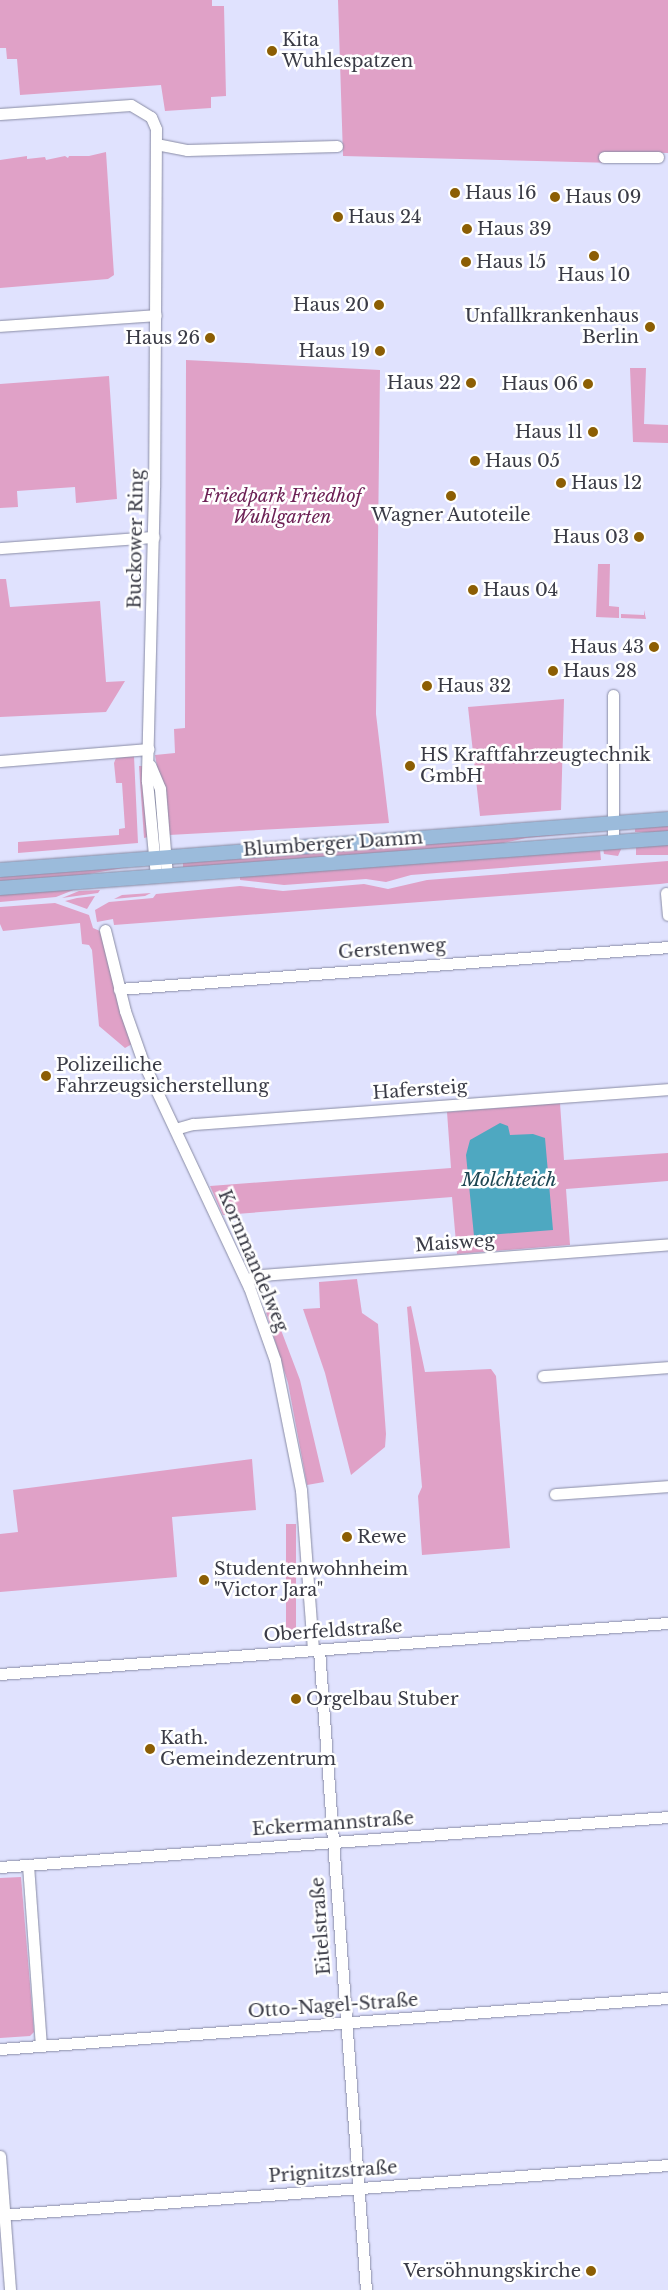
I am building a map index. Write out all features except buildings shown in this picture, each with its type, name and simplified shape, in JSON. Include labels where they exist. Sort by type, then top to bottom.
[{"type":"main road","name":"Blumberger Damm","points":[[0,870],[668,820]]},
{"type":"main road","name":"Blumberger Damm","points":[[0,888],[668,838]]},
{"type":"street","name":"Buckower Ring","points":[[0,114],[131,105],[151,117],[156,129],[154,537],[149,750],[150,764],[160,789],[160,858],[162,877]]},
{"type":"street","points":[[156,144],[187,150],[337,146]]},
{"type":"street","points":[[604,157],[658,157]]},
{"type":"street","points":[[0,326],[156,315]]},
{"type":"street","points":[[0,548],[154,537]]},
{"type":"street","points":[[613,695],[611,824],[613,842]]},
{"type":"street","points":[[0,761],[149,750]]},
{"type":"street","points":[[666,893],[668,915]]},
{"type":"street","name":"Kornmandelweg","points":[[105,930],[119,989],[143,1062],[246,1280],[275,1360],[296,1459],[316,1650]]},
{"type":"street","name":"Gerstenweg","points":[[119,989],[668,946]]},
{"type":"street","name":"Hafersteig","points":[[175,1129],[184,1125],[668,1089]]},
{"type":"street","name":"Maisweg","points":[[246,1280],[260,1275],[668,1244]]},
{"type":"street","points":[[543,1376],[668,1367]]},
{"type":"street","points":[[555,1494],[668,1486]]},
{"type":"street","name":"Oberfeldstraße","points":[[0,1674],[668,1623]]},
{"type":"street","name":"Eitelstraße","points":[[316,1650],[333,1841],[366,2290]]},
{"type":"street","name":"Eckermannstraße","points":[[0,1867],[668,1817]]},
{"type":"street","points":[[28,1865],[41,2046]]},
{"type":"street","name":"Otto-Nagel-Straße","points":[[0,2049],[668,1998]]},
{"type":"street","points":[[0,2156],[2,2215],[10,2290]]},
{"type":"street","name":"Prignitzstraße","points":[[2,2215],[668,2165]]},
{"type":"green space","points":[[0,0],[212,0],[212,6],[224,6],[226,96],[211,97],[211,108],[165,111],[161,85],[20,95],[17,59],[7,59],[6,48],[0,48]]},
{"type":"green space","points":[[338,0],[668,0],[668,153],[616,152],[615,163],[343,156]]},
{"type":"green space","points":[[106,152],[114,275],[108,279],[0,288],[0,160],[27,156],[27,159],[45,157],[46,160],[65,156],[68,158],[69,156],[89,156]]},
{"type":"green space","name":"Friedpark Friedhof Wuhlgarten","points":[[186,360],[380,370],[376,714],[389,823],[169,835],[155,755],[175,753],[174,729],[185,728]]},
{"type":"green space","points":[[630,368],[646,368],[644,424],[668,425],[668,443],[633,442]]},
{"type":"green space","points":[[109,376],[117,499],[76,503],[75,487],[17,491],[18,507],[0,508],[0,384]]},
{"type":"green space","points":[[598,564],[610,564],[609,606],[619,607],[619,618],[596,617]]},
{"type":"green space","points":[[0,579],[6,579],[10,607],[100,601],[106,682],[125,681],[106,712],[0,717]]},
{"type":"green space","points":[[644,610],[646,619],[621,618],[621,614],[644,615]]},
{"type":"green space","points":[[564,699],[561,810],[480,816],[468,707]]},
{"type":"green space","points":[[134,756],[138,843],[18,853],[18,842],[119,835],[119,829],[125,828],[122,783],[116,783],[114,763],[116,758]]},
{"type":"green space","points":[[139,766],[146,766],[148,837],[144,838]]},
{"type":"green space","points":[[635,824],[668,824],[668,832],[635,832]]},
{"type":"green space","points":[[598,831],[526,838],[490,846],[183,869],[183,861]]},
{"type":"green space","points":[[636,844],[668,844],[668,855],[636,855]]},
{"type":"green space","points":[[622,847],[618,856],[604,854],[603,848]]},
{"type":"green space","points":[[600,849],[601,860],[411,875],[386,882],[366,879],[284,885],[240,880],[240,876]]},
{"type":"green space","points":[[668,861],[668,883],[660,884],[114,925],[113,919],[97,922],[95,910],[109,902],[153,898],[156,894],[240,886],[283,891],[364,884],[388,889],[427,880]]},
{"type":"green space","points":[[140,865],[77,876],[0,882],[0,876]]},
{"type":"green space","points":[[76,889],[56,897],[0,902],[0,893]]},
{"type":"green space","points":[[100,890],[98,893],[62,898],[79,891]]},
{"type":"green space","points":[[151,893],[145,896],[114,899],[122,895]]},
{"type":"green space","points":[[95,896],[87,909],[65,901],[77,898]]},
{"type":"green space","points":[[55,903],[89,915],[93,928],[100,931],[132,1044],[125,1048],[99,1026],[92,950],[89,945],[82,944],[80,923],[3,931],[0,924],[0,907]]},
{"type":"green space","points":[[560,1103],[564,1160],[668,1153],[668,1181],[566,1189],[570,1245],[457,1254],[452,1197],[223,1215],[210,1186],[451,1168],[447,1112]]},
{"type":"green space","points":[[357,1279],[362,1313],[378,1324],[386,1434],[385,1447],[351,1475],[325,1373],[303,1309],[320,1308],[319,1282]]},
{"type":"green space","points":[[411,1306],[425,1372],[491,1369],[496,1376],[510,1548],[422,1555],[418,1496],[422,1487],[407,1307]]},
{"type":"green space","points":[[265,1309],[273,1309],[300,1380],[324,1482],[307,1485],[288,1383]]},
{"type":"green space","points":[[252,1459],[256,1510],[172,1517],[177,1577],[0,1592],[0,1534],[18,1532],[13,1490]]},
{"type":"green space","points":[[286,1524],[296,1524],[296,1632],[286,1632]]},
{"type":"green space","points":[[21,1877],[34,2032],[30,2036],[0,2038],[0,1878]]},
{"type":"water","name":"Molchteich","points":[[500,1123],[508,1126],[510,1135],[533,1134],[545,1138],[553,1230],[474,1236],[466,1155],[470,1140]]},
{"type":"place","name":"Kita Wuhlespatzen","points":[[272,51]]},
{"type":"place","name":"Haus 16","points":[[455,193]]},
{"type":"place","name":"Haus 09","points":[[555,197]]},
{"type":"place","name":"Haus 24","points":[[338,217]]},
{"type":"place","name":"Haus 39","points":[[467,229]]},
{"type":"place","name":"Haus 10","points":[[594,256]]},
{"type":"place","name":"Haus 15","points":[[466,262]]},
{"type":"place","name":"Haus 20","points":[[379,305]]},
{"type":"place","name":"Unfallkrankenhaus Berlin","points":[[650,327]]},
{"type":"place","name":"Haus 26","points":[[210,338]]},
{"type":"place","name":"Haus 19","points":[[380,351]]},
{"type":"place","name":"Haus 22","points":[[471,383]]},
{"type":"place","name":"Haus 06","points":[[588,384]]},
{"type":"place","name":"Haus 11","points":[[593,432]]},
{"type":"place","name":"Haus 05","points":[[475,461]]},
{"type":"place","name":"Haus 12","points":[[561,483]]},
{"type":"place","name":"Wagner Autoteile","points":[[451,496]]},
{"type":"place","name":"Haus 03","points":[[639,537]]},
{"type":"place","name":"Haus 04","points":[[473,590]]},
{"type":"place","name":"Haus 43","points":[[654,647]]},
{"type":"place","name":"Haus 28","points":[[553,671]]},
{"type":"place","name":"Haus 32","points":[[427,686]]},
{"type":"place","name":"HS Kraftfahrzeugtechnik GmbH","points":[[410,766]]},
{"type":"place","name":"Polizeiliche Fahrzeugsicherstellung","points":[[46,1076]]},
{"type":"place","name":"Rewe","points":[[347,1537]]},
{"type":"place","name":"Studentenwohnheim \"Victor Jara\"","points":[[204,1580]]},
{"type":"place","name":"Orgelbau Stuber","points":[[296,1699]]},
{"type":"place","name":"Kath. Gemeindezentrum","points":[[150,1749]]},
{"type":"place","name":"Versöhnungskirche","points":[[591,2271]]}]
